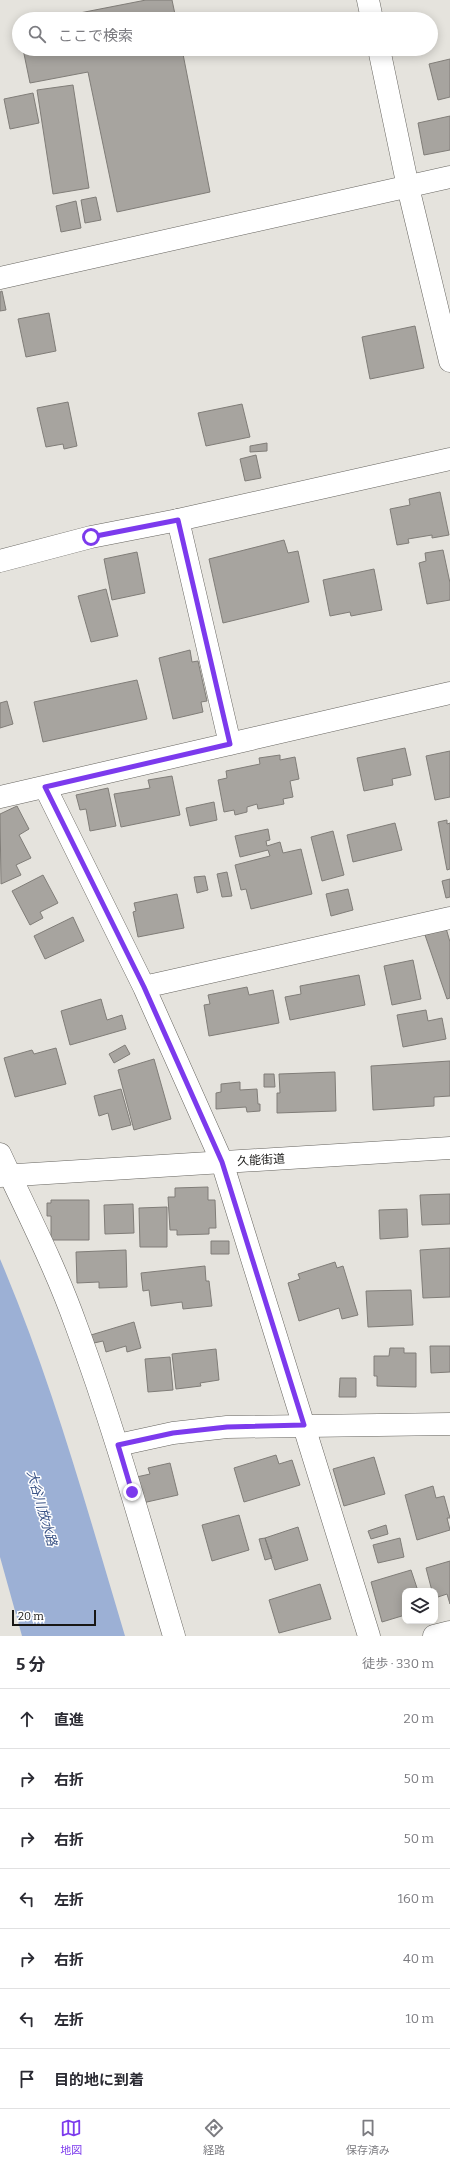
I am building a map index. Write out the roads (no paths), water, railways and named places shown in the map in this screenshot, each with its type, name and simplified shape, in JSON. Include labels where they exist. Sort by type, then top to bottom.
[{"type":"street","points":[[368,0],[371,12]]},
{"type":"street","points":[[380,56],[408,187],[450,361]]},
{"type":"street","points":[[0,278],[450,177]]},
{"type":"street","points":[[0,561],[91,537],[178,520],[450,459]]},
{"type":"street","points":[[178,520],[230,744]]},
{"type":"street","points":[[0,797],[450,693]]},
{"type":"street","points":[[45,787],[144,987],[222,1162],[369,1636]]},
{"type":"street","points":[[144,987],[450,918]]},
{"type":"street","name":"久能街道","points":[[5,1175],[450,1148]]},
{"type":"street","points":[[0,1154],[5,1175],[33,1222],[76,1324],[118,1445],[174,1636]]},
{"type":"street","points":[[118,1445],[173,1433],[227,1427],[450,1424]]},
{"type":"street","points":[[434,1636],[450,1632]]},
{"type":"water","name":"大谷川放水路","points":[[0,1259],[19,1305],[68,1446],[125,1636],[22,1636],[0,1557]]}]
